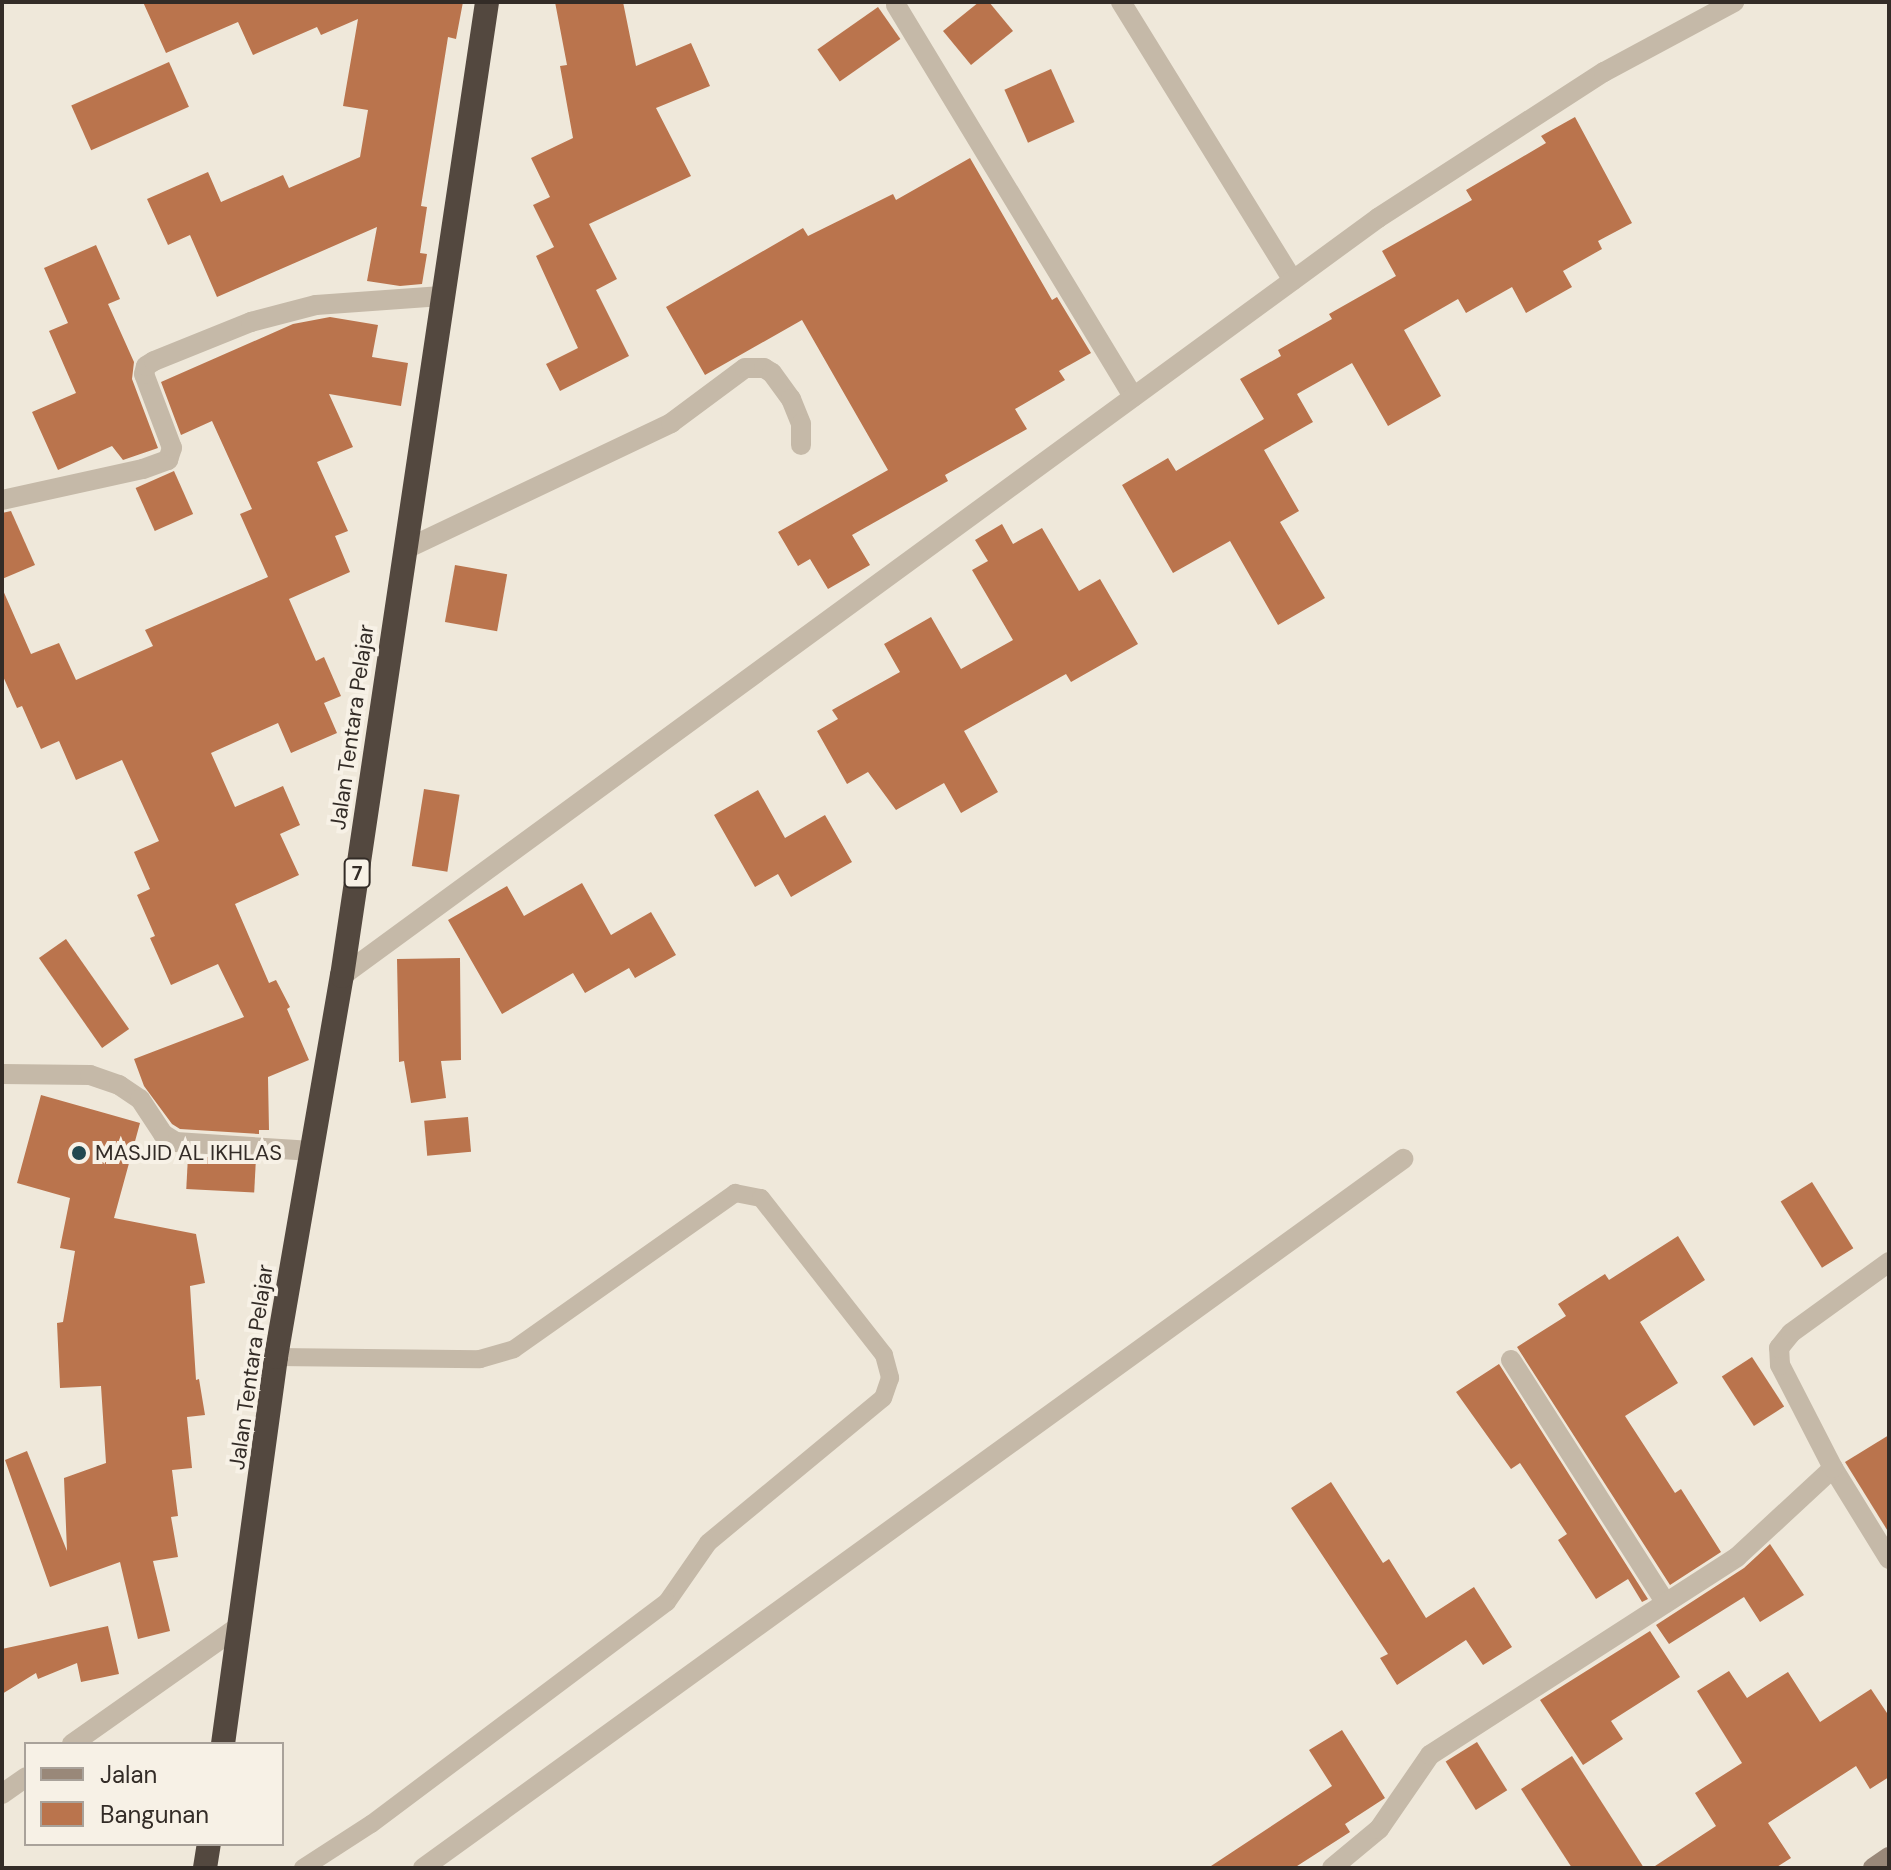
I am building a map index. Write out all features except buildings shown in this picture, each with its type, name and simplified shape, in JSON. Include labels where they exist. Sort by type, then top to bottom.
[{"type":"highway","name":"Jalan Tentara Pelajar","points":[[223,1742],[276,1357],[342,976],[487,2]]},
{"type":"highway","points":[[205,1868],[209,1846]]},
{"type":"street","points":[[1121,2],[1293,280]]},
{"type":"street","points":[[342,976],[1378,218],[1604,72],[1734,2]]},
{"type":"street","points":[[896,5],[1133,397]]},
{"type":"street","points":[[2,500],[143,469],[168,460],[172,448],[144,374],[146,366],[154,361],[251,322],[316,305],[442,296]]},
{"type":"street","points":[[404,550],[671,423],[745,368],[764,368],[772,373],[791,399],[801,424],[801,445]]},
{"type":"street","points":[[2,1074],[90,1075],[119,1085],[140,1099],[163,1134],[176,1142],[312,1151]]},
{"type":"street","points":[[423,1868],[1403,1159]]},
{"type":"street","points":[[1889,1262],[1791,1333],[1779,1348],[1780,1365],[1833,1468],[1889,1559]]},
{"type":"street","points":[[1511,1360],[1666,1603]]},
{"type":"street","points":[[1332,1868],[1379,1829],[1430,1755],[1737,1557],[1833,1468]]},
{"type":"street","points":[[75,1742],[241,1625]]},
{"type":"street","points":[[2,1794],[24,1778]]},
{"type":"street","points":[[1873,1868],[1889,1857]]},
{"type":"lane","points":[[276,1357],[480,1359],[514,1349],[735,1193],[761,1198],[884,1355],[890,1378],[883,1398],[708,1543],[667,1602],[371,1824],[303,1868]]},
{"type":"place","name":"MASJID AL IKHLAS","points":[[79,1153]]}]
